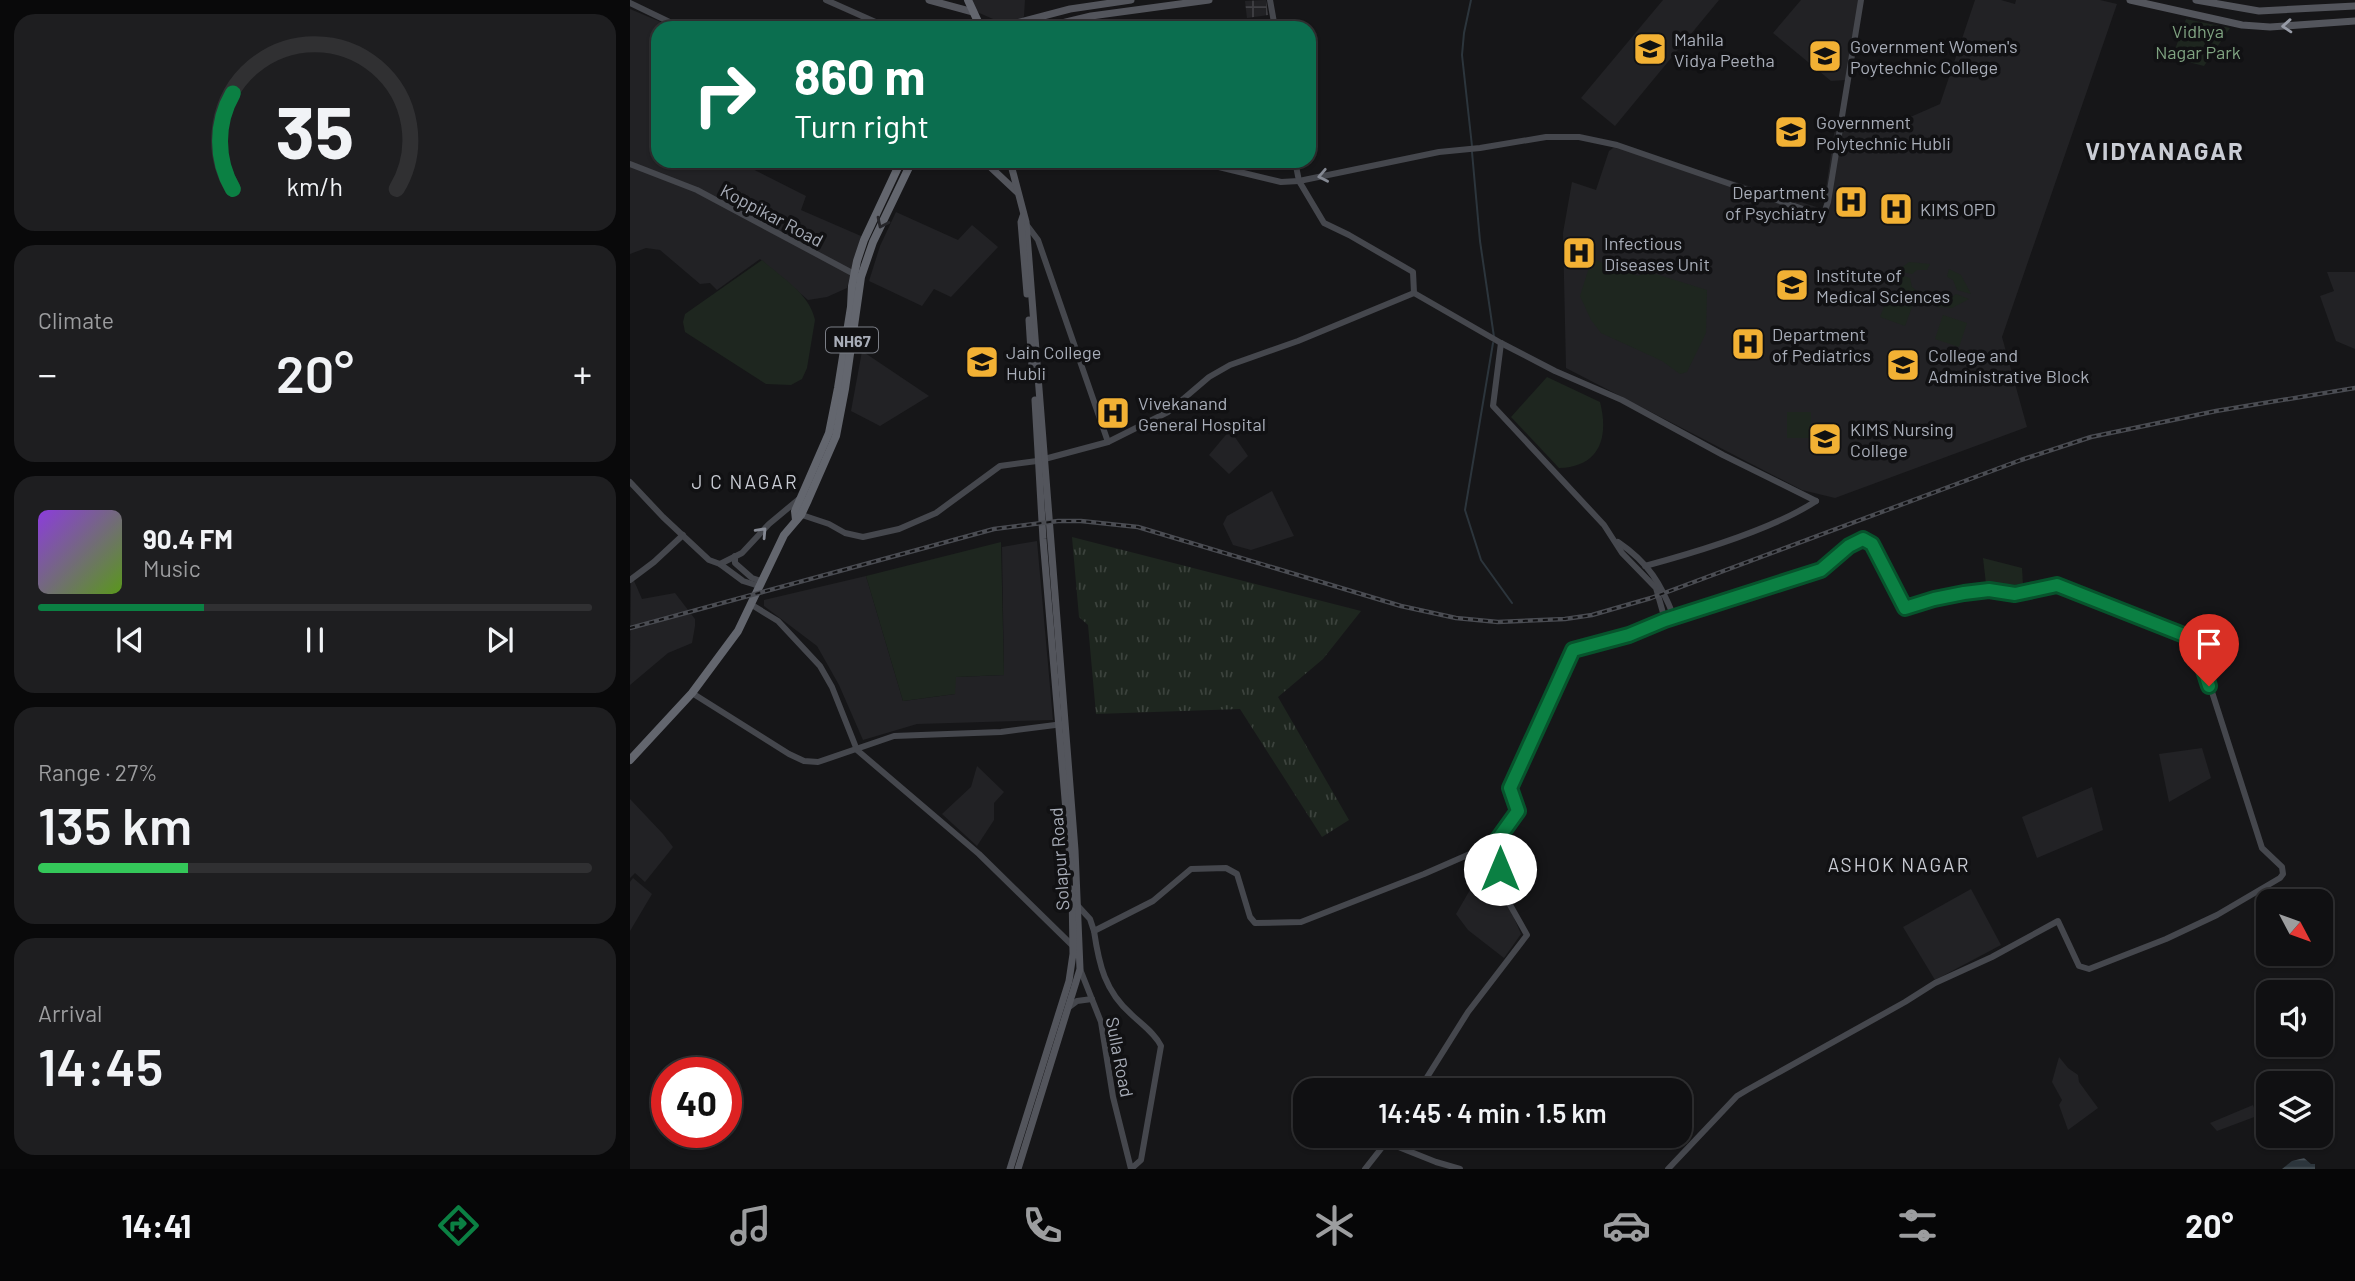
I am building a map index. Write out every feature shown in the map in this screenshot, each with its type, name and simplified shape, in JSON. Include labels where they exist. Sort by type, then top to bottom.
[{"type":"highway","points":[[968,0],[976,21]]},
{"type":"highway","name":"NH67","points":[[797,515],[829,433],[864,240],[898,168]]},
{"type":"highway","name":"NH67","points":[[630,760],[692,693],[738,631],[836,436],[845,389],[857,276],[909,168]]},
{"type":"highway","name":"NH67","points":[[630,753],[710,670]]},
{"type":"main road","points":[[929,0],[973,12]]},
{"type":"main road","points":[[1024,21],[1070,9],[1131,0]]},
{"type":"main road","points":[[1070,21],[1209,0]]},
{"type":"main road","points":[[2130,0],[2257,27],[2355,21]]},
{"type":"main road","points":[[2196,0],[2259,10],[2355,6]]},
{"type":"main road","points":[[992,168],[1018,192]]},
{"type":"main road","points":[[1002,177],[1010,175],[1011,168]]},
{"type":"main road","points":[[1012,168],[1026,224],[1038,398]]},
{"type":"main road","points":[[1023,215],[1021,222],[1038,398]]},
{"type":"main road","name":"Solapur Road","points":[[1038,398],[1078,906],[1075,950]]},
{"type":"main road","name":"Solapur Road","points":[[1018,1169],[1080,969],[1075,950],[1062,724]]},
{"type":"main road","points":[[1010,1169],[1069,981],[1075,950]]},
{"type":"street","points":[[826,0],[874,21]]},
{"type":"street","points":[[1270,0],[1274,21]]},
{"type":"street","points":[[1223,168],[1281,182],[1298,181],[1392,161],[1546,137],[1592,138],[1823,216],[1828,202],[1861,0]]},
{"type":"street","points":[[630,3],[668,21]]},
{"type":"street","name":"Koppikar Road","points":[[632,168],[697,190],[857,276]]},
{"type":"street","points":[[1297,168],[1298,181],[1324,223],[1413,272],[1414,293]]},
{"type":"street","points":[[1026,224],[1038,240],[1108,442]]},
{"type":"street","points":[[1414,293],[1499,343],[1622,400],[1723,455],[1816,500],[1800,511],[1770,524],[1644,566]]},
{"type":"street","points":[[797,515],[863,537],[899,529],[936,513],[1000,466],[1042,460],[1108,442],[1168,412],[1209,377],[1230,365],[1298,341],[1414,293]]},
{"type":"street","points":[[1499,343],[1493,406],[1616,541],[1662,586],[1674,617]]},
{"type":"street","points":[[630,482],[709,560],[720,564],[743,581],[760,583]]},
{"type":"street","points":[[720,564],[741,553],[769,524],[802,497]]},
{"type":"street","points":[[630,580],[683,535]]},
{"type":"street","points":[[1094,931],[1147,905],[1191,869],[1226,868],[1237,874],[1250,917],[1255,923],[1301,922],[1495,843],[1518,811],[1510,788],[1573,650],[1629,635],[1665,620],[1821,570],[1849,546],[1863,539],[1872,544],[1905,608],[1964,593],[1989,590],[2015,594],[2057,585],[2194,639],[2262,848],[2283,867],[2283,874],[2217,915],[2166,939],[2089,969],[2079,966],[2058,921],[1992,957],[1934,983],[1737,1096],[1668,1169]]},
{"type":"street","points":[[1616,541],[1622,553],[1656,588],[1665,620]]},
{"type":"street","points":[[735,556],[735,563],[760,583]]},
{"type":"street","points":[[752,606],[778,621],[820,666],[832,687],[857,750],[979,854],[1075,950]]},
{"type":"street","points":[[692,693],[804,761],[818,762],[894,736],[1001,732],[1062,724]]},
{"type":"street","points":[[1427,1078],[1468,1012],[1527,935],[1505,896],[1495,843]]},
{"type":"street","points":[[1078,906],[1090,919],[1099,966],[1109,990],[1124,1008],[1156,1037],[1161,1046],[1140,1160],[1130,1169]]},
{"type":"street","name":"Sulla Road","points":[[1080,969],[1101,1022],[1113,1097],[1130,1169]]},
{"type":"street","points":[[1069,1007],[1077,1001],[1092,999]]},
{"type":"street","points":[[1365,1169],[1381,1148]]},
{"type":"street","points":[[1400,1148],[1436,1163],[1460,1169]]},
{"type":"shaded area","points":[[969,0],[1025,0],[1024,16],[1021,21],[993,19],[977,12]]},
{"type":"shaded area","points":[[1266,0],[1268,15],[1247,18],[1245,1]]},
{"type":"shaded area","name":"Mahila Vidya Peetha","points":[[1663,0],[1719,0],[1615,126],[1581,98]]},
{"type":"shaded area","name":"Government Women's Poytechnic College","points":[[1801,0],[1859,0],[1846,80],[1831,81],[1773,33]]},
{"type":"shaded area","name":"Institute of Medical Sciences","points":[[1975,0],[2001,0],[2015,4],[2016,0],[2100,0],[2117,4],[2002,337],[2027,427],[1835,498],[1802,490],[1566,368],[1563,233],[1572,182],[1596,190],[1609,151],[1617,145],[1823,209],[1835,127],[1883,129],[1940,104]]},
{"type":"shaded area","points":[[630,9],[658,21],[651,21],[651,168],[751,168],[806,196],[801,210],[861,236],[847,288],[827,297],[808,300],[760,259],[717,290],[710,283],[700,284],[660,250],[646,248],[630,254]]},
{"type":"shaded area","points":[[896,212],[958,240],[972,225],[998,247],[951,297],[934,289],[922,306],[869,281],[880,246]]},
{"type":"shaded area","points":[[2327,272],[2355,272],[2355,349],[2336,341],[2320,296],[2334,291]]},
{"type":"shaded area","points":[[862,351],[929,396],[880,426],[851,411]]},
{"type":"shaded area","name":"Vivekanand General Hospital","points":[[1115,398],[1123,423],[1111,428],[1103,402]]},
{"type":"shaded area","points":[[1230,430],[1248,456],[1229,474],[1209,455]]},
{"type":"shaded area","points":[[1272,491],[1294,536],[1251,550],[1233,545],[1223,524],[1227,516]]},
{"type":"shaded area","points":[[1037,541],[1053,720],[917,724],[863,740],[839,685],[817,646],[764,606],[764,600],[866,576],[903,701],[955,694],[955,677],[1004,675],[1002,547]]},
{"type":"shaded area","points":[[631,574],[642,599],[675,593],[695,619],[695,626],[692,643],[668,653],[630,685]]},
{"type":"shaded area","points":[[2202,748],[2211,778],[2169,802],[2159,754]]},
{"type":"shaded area","points":[[977,766],[1004,792],[994,803],[994,820],[977,846],[942,814],[971,787]]},
{"type":"shaded area","points":[[2092,787],[2103,830],[2037,858],[2022,817]]},
{"type":"shaded area","points":[[630,799],[673,847],[645,882],[635,873],[630,878]]},
{"type":"shaded area","points":[[1492,852],[1508,904],[1521,934],[1504,958],[1468,930],[1456,914]]},
{"type":"shaded area","points":[[633,878],[652,894],[630,931],[630,882]]},
{"type":"shaded area","points":[[1971,889],[2001,945],[1935,980],[1903,927]]},
{"type":"shaded area","points":[[2059,1057],[2078,1075],[2079,1082],[2098,1108],[2068,1130],[2059,1105],[2062,1100],[2052,1082]]},
{"type":"shaded area","points":[[2253,1105],[2256,1113],[2256,1116],[2217,1131],[2210,1123]]},
{"type":"shaded area","points":[[2304,1158],[2315,1164],[2315,1169],[2282,1169],[2292,1161]]},
{"type":"green space","name":"Vidhya Nagar Park","points":[[2186,19],[2230,28],[2204,66],[2172,58]]},
{"type":"green space","points":[[1592,258],[1621,272],[1624,269],[1638,276],[1646,271],[1707,290],[1706,333],[1687,372],[1680,374],[1662,361],[1601,333],[1591,320],[1580,296]]},
{"type":"green space","points":[[762,260],[801,294],[815,320],[807,368],[802,379],[791,385],[766,384],[685,332],[685,314]]},
{"type":"green space","points":[[1909,262],[1930,264],[1927,270],[1917,270],[1912,274],[1897,271]]},
{"type":"green space","points":[[1949,269],[1961,275],[1971,294],[1957,290],[1953,280],[1947,277]]},
{"type":"green space","points":[[1895,273],[1910,278],[1912,287],[1917,291],[1915,300],[1902,292]]},
{"type":"green space","points":[[1889,294],[1913,304],[1905,326],[1880,317]]},
{"type":"green space","points":[[1956,294],[1969,299],[1952,308],[1937,307],[1940,299],[1949,299]]},
{"type":"green space","points":[[1943,315],[1967,323],[1959,347],[1935,339]]},
{"type":"green space","points":[[1547,377],[1600,402],[1603,427],[1598,448],[1584,462],[1573,466],[1559,468],[1511,417]]},
{"type":"green space","points":[[1787,412],[1811,412],[1811,438],[1787,438]]},
{"type":"green space","points":[[1072,537],[1361,611],[1323,659],[1278,697],[1349,820],[1322,837],[1240,709],[1096,714],[1088,625],[1079,617]]},
{"type":"green space","points":[[1001,542],[1004,675],[956,677],[955,694],[903,701],[866,576]]},
{"type":"green space","points":[[1983,558],[2022,568],[2023,585],[1986,584]]},
{"type":"waterway","points":[[1471,0],[1462,55],[1472,146]]},
{"type":"waterway","points":[[1472,152],[1480,241],[1494,337]]},
{"type":"waterway","points":[[1493,343],[1465,510],[1481,560],[1512,603]]},
{"type":"railway","points":[[630,628],[994,529],[1058,521],[1138,527],[1401,606],[1456,618],[1498,622],[1565,619],[1592,615],[1651,598],[2021,460],[2091,437],[2216,411],[2355,388]]},
{"type":"place","name":"Mahila Vidya Peetha","points":[[1650,49]]},
{"type":"place","name":"Government Women's Poytechnic College","points":[[1825,56]]},
{"type":"place","name":"Government Polytechnic Hubli","points":[[1791,132]]},
{"type":"place","name":"Department of Psychiatry","points":[[1851,202]]},
{"type":"place","name":"KIMS OPD","points":[[1896,209]]},
{"type":"place","name":"Infectious Diseases Unit","points":[[1579,253]]},
{"type":"place","name":"Institute of Medical Sciences","points":[[1792,285]]},
{"type":"place","name":"Department of Pediatrics","points":[[1748,344]]},
{"type":"place","name":"Jain College Hubli","points":[[982,362]]},
{"type":"place","name":"College and Administrative Block","points":[[1903,365]]},
{"type":"place","name":"Vivekanand General Hospital","points":[[1113,413]]},
{"type":"place","name":"KIMS Nursing College","points":[[1825,439]]},
{"type":"district","name":"VIDYANAGAR","points":[[2165,150]]},
{"type":"district","name":"J C NAGAR","points":[[745,481]]},
{"type":"district","name":"ASHOK NAGAR","points":[[1899,864]]},
{"type":"route","points":[[1500,869],[1495,843],[1518,811],[1510,788],[1573,650],[1629,635],[1665,620],[1821,570],[1849,546],[1863,539],[1872,544],[1905,608],[1964,593],[1989,590],[2015,594],[2057,585],[2194,639],[2209,686]]}]
